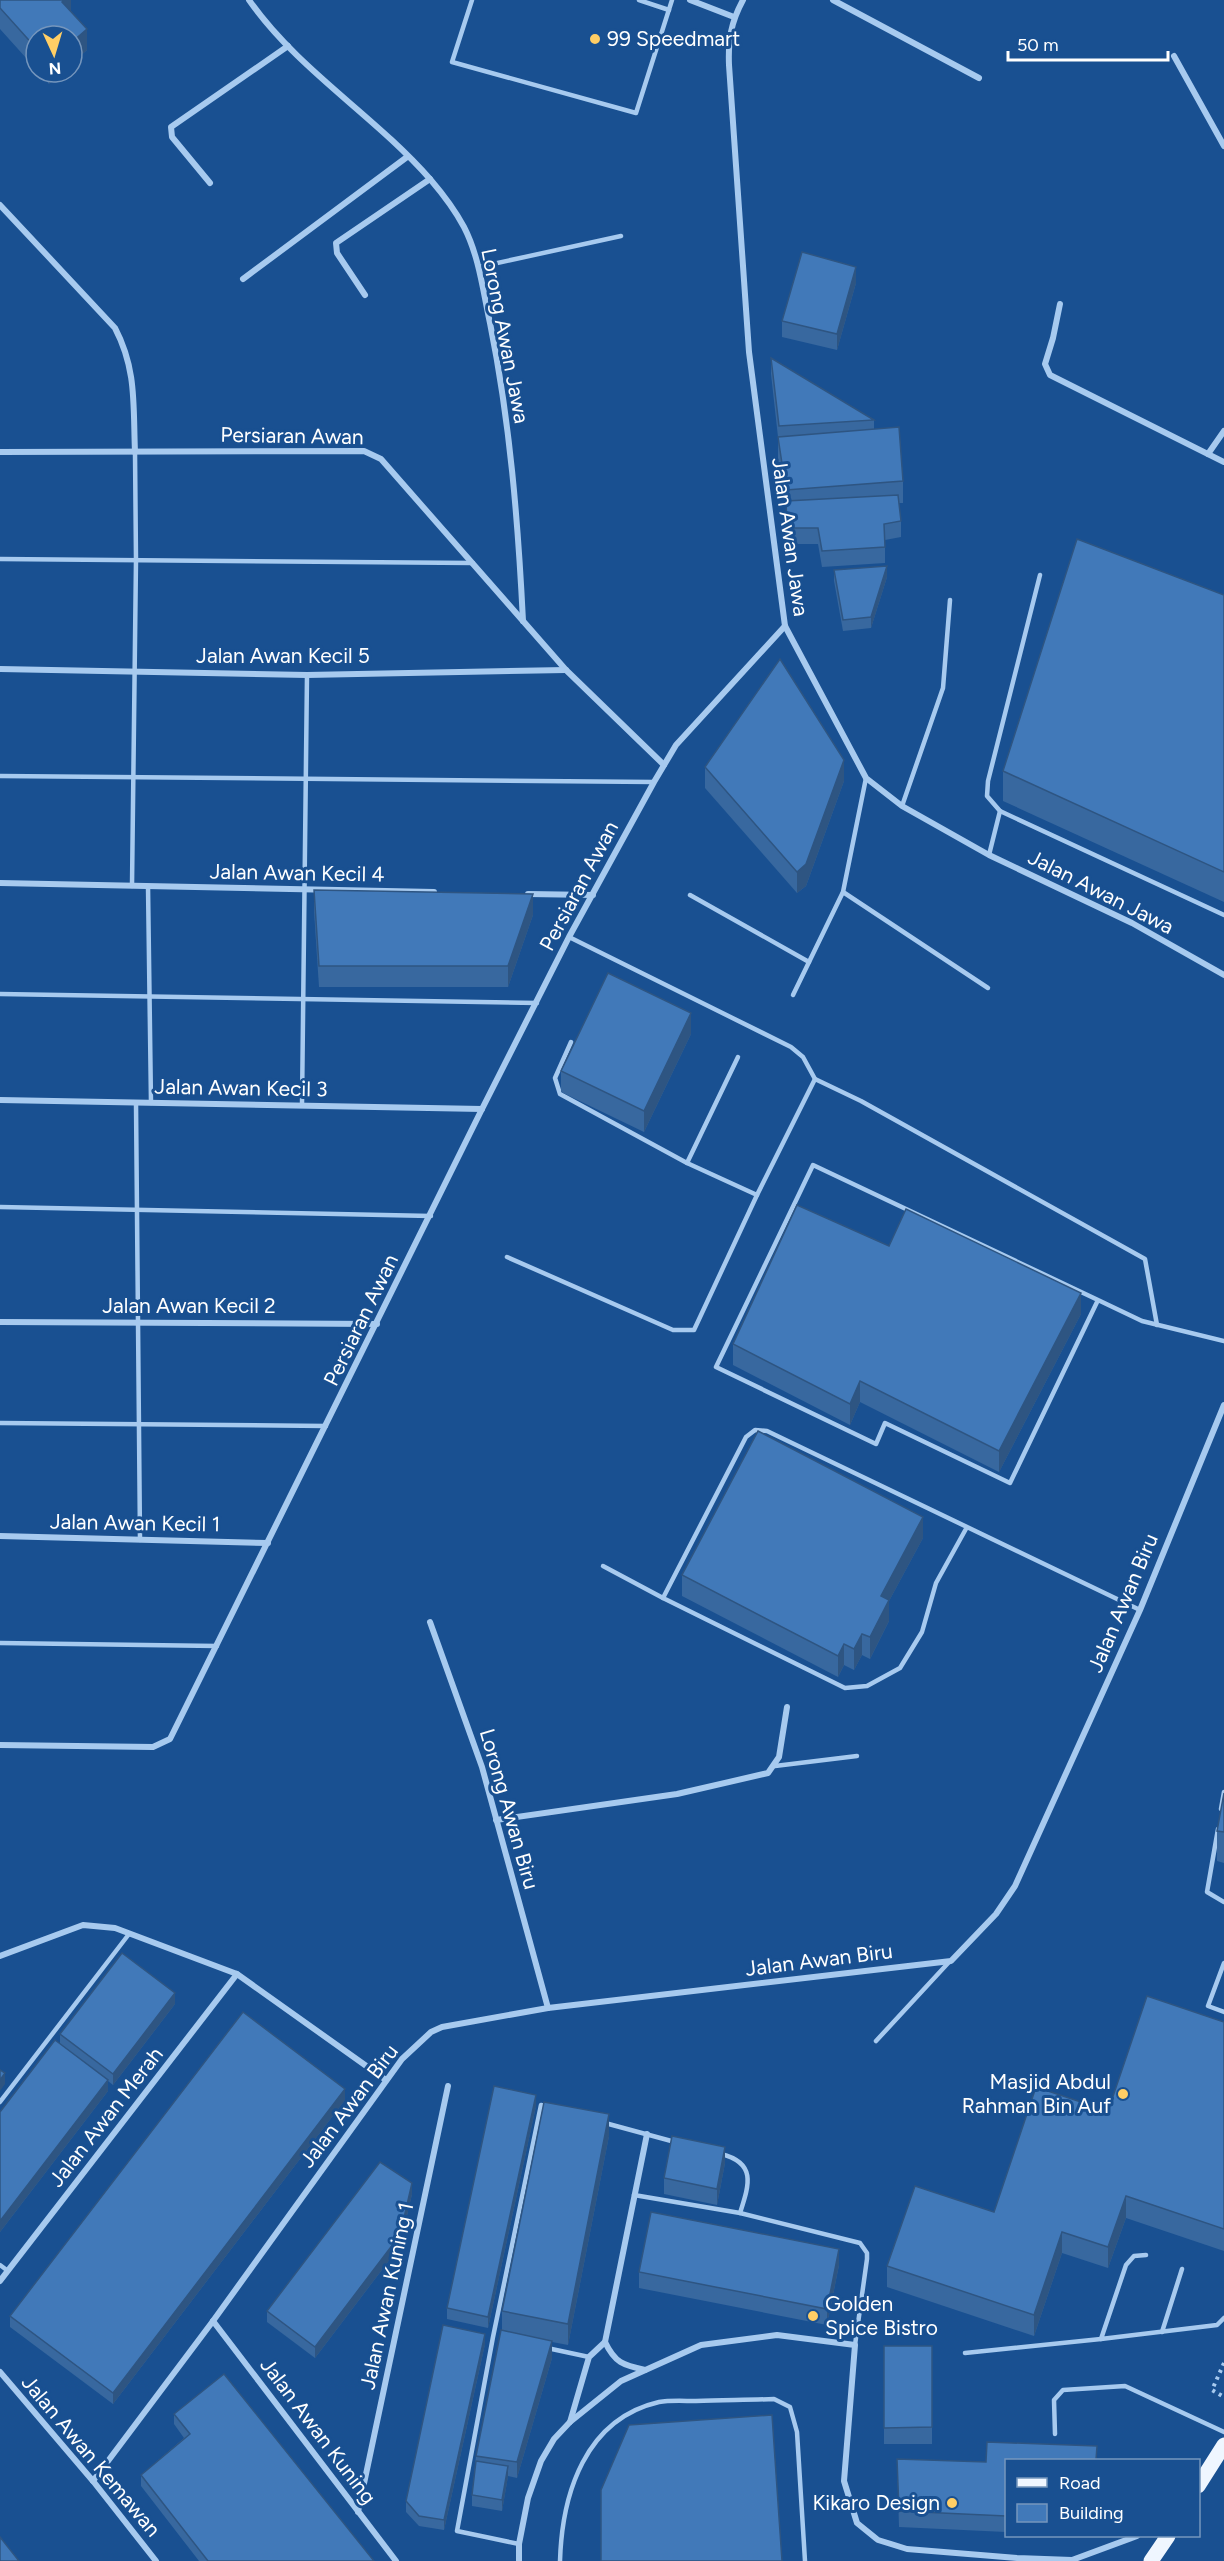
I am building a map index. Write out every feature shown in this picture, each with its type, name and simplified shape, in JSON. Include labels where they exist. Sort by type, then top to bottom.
[{"type":"main road","points":[[1200,2483],[1224,2445]]},
{"type":"main road","points":[[1151,2561],[1167,2537]]},
{"type":"street","name":"Lorong Awan Jawa","points":[[249,0],[264,21],[288,46],[430,179],[464,227],[479,267],[506,410],[518,528],[523,622]]},
{"type":"street","points":[[690,0],[734,17]]},
{"type":"street","name":"Jalan Awan Jawa","points":[[743,0],[734,17],[728,44],[729,65],[749,352],[785,626],[866,778],[902,806],[989,855],[1132,923],[1224,975]]},
{"type":"street","points":[[833,0],[979,78]]},
{"type":"street","points":[[210,183],[172,137],[171,127],[288,46]]},
{"type":"street","points":[[1174,56],[1224,146]]},
{"type":"street","points":[[243,279],[407,157]]},
{"type":"street","points":[[365,295],[339,258],[335,248],[336,243],[430,179]]},
{"type":"street","points":[[0,205],[115,328],[127,351],[133,379],[135,452]]},
{"type":"street","points":[[1060,304],[1045,364],[1050,375],[1224,462]]},
{"type":"street","points":[[1208,454],[1224,431]]},
{"type":"street","name":"Persiaran Awan","points":[[0,452],[369,452],[381,459],[566,670],[664,765]]},
{"type":"street","name":"Persiaran Awan","points":[[0,1745],[153,1747],[165,1743],[174,1734],[431,1216],[482,1108],[569,937],[654,782],[676,746],[785,626]]},
{"type":"street","name":"Jalan Awan Kecil 5","points":[[0,669],[307,675],[566,670]]},
{"type":"street","name":"Jalan Awan Kecil 4","points":[[0,883],[443,892]]},
{"type":"street","points":[[524,893],[593,895]]},
{"type":"street","name":"Jalan Awan Kecil 3","points":[[0,1101],[482,1108]]},
{"type":"street","name":"Jalan Awan Kecil 2","points":[[0,1322],[377,1324]]},
{"type":"street","name":"Jalan Awan Biru","points":[[93,2481],[213,2321],[386,2080],[402,2059],[438,2028],[548,2008],[951,1961],[996,1914],[1015,1886],[1140,1610],[1224,1405]]},
{"type":"street","name":"Jalan Awan Kecil 1","points":[[0,1536],[268,1543]]},
{"type":"street","name":"Lorong Awan Biru","points":[[430,1622],[482,1767],[548,2008]]},
{"type":"street","points":[[496,1820],[677,1794],[768,1773],[775,1766],[779,1757],[787,1707]]},
{"type":"street","points":[[0,1956],[83,1924],[115,1928],[237,1974],[386,2080]]},
{"type":"street","name":"Jalan Awan Merah","points":[[0,2281],[237,1974]]},
{"type":"street","name":"Jalan Awan Kuning 1","points":[[358,2512],[448,2086]]},
{"type":"street","points":[[570,2422],[589,2357],[605,2342],[646,2134]]},
{"type":"street","name":"Jalan Awan Kuning","points":[[213,2321],[396,2561]]},
{"type":"street","points":[[519,2561],[519,2544],[528,2498],[541,2461],[554,2439],[570,2422],[621,2381],[701,2345],[777,2335],[855,2345],[844,2481],[857,2523],[878,2540],[907,2549],[1017,2560],[1072,2560],[1132,2537]]},
{"type":"street","points":[[605,2342],[613,2358],[628,2366],[645,2370]]},
{"type":"street","name":"Jalan Awan Kemawan","points":[[0,2372],[93,2481],[156,2561]]},
{"type":"lane","points":[[472,0],[452,62],[636,113],[672,0]]},
{"type":"lane","points":[[639,0],[669,10]]},
{"type":"lane","points":[[479,267],[621,236]]},
{"type":"lane","points":[[132,886],[135,452]]},
{"type":"lane","points":[[0,559],[473,563]]},
{"type":"lane","points":[[1040,575],[988,782],[987,796],[1000,811],[1224,915]]},
{"type":"lane","points":[[902,806],[943,688],[950,600]]},
{"type":"lane","points":[[302,1105],[307,675]]},
{"type":"lane","points":[[0,776],[654,782]]},
{"type":"lane","points":[[793,995],[843,892],[866,778]]},
{"type":"lane","points":[[989,855],[1000,811]]},
{"type":"lane","points":[[148,886],[151,1103]]},
{"type":"lane","points":[[843,892],[988,988]]},
{"type":"lane","points":[[690,895],[808,962]]},
{"type":"lane","points":[[569,937],[791,1047],[803,1057],[815,1079],[861,1101],[1145,1259],[1157,1325]]},
{"type":"lane","points":[[0,994],[537,1003]]},
{"type":"lane","points":[[571,1042],[555,1078],[560,1094],[687,1163],[757,1195]]},
{"type":"lane","points":[[687,1163],[738,1057]]},
{"type":"lane","points":[[507,1257],[673,1330],[694,1330],[757,1195],[815,1079]]},
{"type":"lane","points":[[136,1103],[140,1540]]},
{"type":"lane","points":[[1098,1300],[1010,1483],[885,1423],[876,1444],[716,1367],[813,1165],[1098,1300],[1142,1321],[1224,1341]]},
{"type":"lane","points":[[0,1207],[137,1208],[431,1216]]},
{"type":"lane","points":[[0,1423],[326,1426]]},
{"type":"lane","points":[[663,1598],[746,1437],[755,1430],[767,1431],[1140,1610]]},
{"type":"lane","points":[[603,1566],[845,1688],[867,1686],[900,1668],[922,1632],[936,1583],[967,1527]]},
{"type":"lane","points":[[0,1642],[217,1646]]},
{"type":"lane","points":[[775,1766],[857,1756]]},
{"type":"lane","points":[[1220,1814],[1224,1792]]},
{"type":"lane","points":[[1218,1825],[1207,1892],[1224,1902]]},
{"type":"lane","points":[[0,2102],[129,1934]]},
{"type":"lane","name":"Jalan Awan Biru","points":[[876,2041],[951,1961]]},
{"type":"lane","points":[[1224,1963],[1208,2006],[1224,2012]]},
{"type":"lane","points":[[519,2544],[458,2530],[541,2105],[552,2108]]},
{"type":"lane","points":[[594,2120],[677,2142]]},
{"type":"lane","points":[[718,2153],[736,2160],[746,2170],[748,2188],[740,2213]]},
{"type":"lane","points":[[634,2195],[740,2213],[855,2241],[864,2248],[867,2259],[855,2345]]},
{"type":"lane","points":[[1101,2338],[1126,2265],[1134,2256],[1146,2255]]},
{"type":"lane","points":[[0,2265],[8,2271]]},
{"type":"lane","points":[[1162,2332],[1182,2269]]},
{"type":"lane","points":[[965,2353],[1217,2325],[1224,2318]]},
{"type":"lane","points":[[494,2337],[504,2339]]},
{"type":"lane","points":[[536,2346],[589,2357]]},
{"type":"lane","points":[[1055,2434],[1054,2400],[1063,2390],[1125,2386],[1224,2432]]},
{"type":"lane","points":[[560,2561],[561,2536],[572,2484],[592,2444],[627,2415],[660,2402],[774,2399],[790,2407],[797,2432],[805,2561]]},
{"type":"path","points":[[1224,2363],[1212,2390],[1224,2397]]},
{"type":"building","points":[[0,0],[64,0],[62,2],[82,24],[24,24],[24,35],[0,8]]},
{"type":"building","points":[[802,252],[856,267],[837,334],[782,321]]},
{"type":"building","points":[[771,358],[874,420],[779,426]]},
{"type":"building","points":[[899,427],[903,481],[786,490],[778,437]]},
{"type":"building","points":[[898,495],[901,521],[884,524],[885,547],[822,551],[818,528],[787,528],[786,501]]},
{"type":"building","points":[[1077,539],[1224,595],[1224,872],[1003,771]]},
{"type":"building","points":[[887,566],[871,617],[843,620],[834,570]]},
{"type":"building","points":[[780,659],[844,760],[806,864],[797,872],[705,767]]},
{"type":"building","points":[[314,890],[533,894],[508,966],[319,966]]},
{"type":"building","points":[[608,973],[691,1013],[644,1111],[561,1071]]},
{"type":"building","points":[[797,1205],[889,1246],[906,1209],[1081,1293],[999,1451],[860,1381],[850,1404],[733,1344]]},
{"type":"building","points":[[758,1431],[923,1517],[881,1596],[889,1600],[870,1637],[862,1634],[854,1649],[844,1644],[838,1656],[682,1575]]},
{"type":"building","points":[[1224,1793],[1224,1832],[1217,1831]]},
{"type":"building","points":[[122,1953],[175,1993],[113,2074],[60,2034]]},
{"type":"building","points":[[1147,1996],[1224,2022],[1224,2229],[1126,2196],[1108,2247],[1062,2232],[1034,2315],[887,2266],[915,2186],[994,2212],[1036,2087],[1108,2111]]},
{"type":"building","points":[[243,2012],[345,2089],[113,2393],[10,2316]]},
{"type":"building","points":[[55,2040],[108,2080],[0,2221],[0,2112]]},
{"type":"building","points":[[0,2070],[5,2073],[0,2080]]},
{"type":"building","points":[[494,2086],[536,2095],[488,2317],[447,2308]]},
{"type":"building","points":[[544,2102],[609,2114],[568,2324],[502,2311]]},
{"type":"building","points":[[672,2136],[725,2147],[717,2189],[664,2178]]},
{"type":"building","points":[[380,2162],[412,2183],[400,2235],[315,2347],[267,2311]]},
{"type":"building","points":[[651,2212],[839,2249],[827,2309],[639,2272]]},
{"type":"building","points":[[443,2325],[485,2334],[444,2520],[419,2516],[406,2501]]},
{"type":"building","points":[[501,2330],[552,2341],[517,2462],[476,2456]]},
{"type":"building","points":[[884,2346],[932,2346],[932,2427],[884,2428]]},
{"type":"building","points":[[224,2374],[374,2561],[208,2561],[141,2475],[190,2434],[174,2414]]},
{"type":"building","points":[[772,2415],[782,2561],[601,2561],[601,2490],[629,2425]]},
{"type":"building","points":[[987,2442],[1097,2446],[1096,2459],[1005,2459],[1005,2516],[899,2511],[897,2459],[986,2462]]},
{"type":"building","points":[[476,2461],[508,2466],[502,2500],[472,2495]]},
{"type":"building","points":[[0,2537],[19,2561],[0,2561]]},
{"type":"place","name":"99 Speedmart","points":[[595,39]]},
{"type":"place","name":"Masjid Abdul Rahman Bin Auf","points":[[1123,2094]]},
{"type":"place","name":"Golden Spice Bistro","points":[[813,2316]]},
{"type":"place","name":"Kikaro Design","points":[[952,2503]]}]
